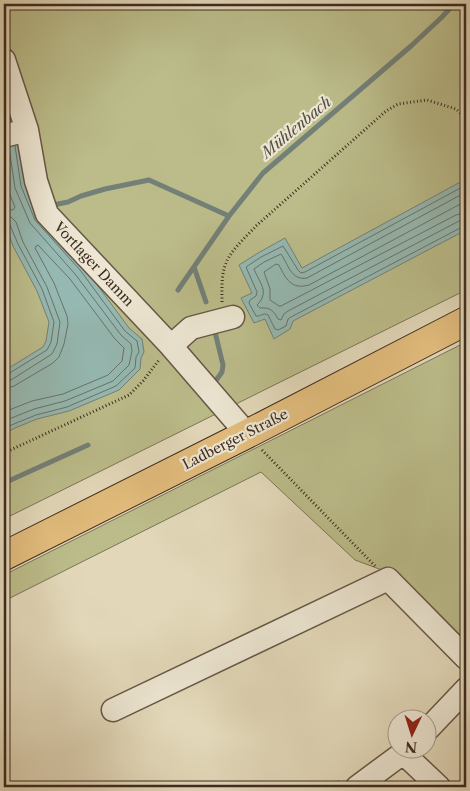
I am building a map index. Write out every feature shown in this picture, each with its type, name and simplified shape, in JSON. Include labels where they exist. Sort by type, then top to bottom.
[{"type":"main road","name":"Ladberger Straße","points":[[4,556],[466,321]]},
{"type":"street","name":"Vortlager Damm","points":[[4,60],[16,133],[36,181],[47,214],[171,346],[247,434]]},
{"type":"street","points":[[171,346],[191,328],[228,310]]},
{"type":"street","points":[[113,710],[388,579],[466,658]]},
{"type":"street","points":[[438,718],[466,689]]},
{"type":"street","points":[[358,787],[397,758]]},
{"type":"street","points":[[412,758],[439,787]]},
{"type":"path","points":[[228,310],[222,277],[226,262],[238,245],[256,226],[386,112],[398,104],[427,100],[456,109],[466,118]]},
{"type":"path","points":[[4,453],[129,395],[143,381],[171,346]]},
{"type":"path","points":[[247,434],[388,579]]},
{"type":"green space","points":[[4,4],[466,4],[466,290],[4,519]]},
{"type":"green space","points":[[466,342],[466,654],[390,573],[355,560],[261,472],[4,600],[4,575]]},
{"type":"water","points":[[4,103],[19,140],[84,267],[129,328],[142,339],[144,352],[141,358],[140,369],[119,390],[69,411],[37,419],[4,434],[4,371],[43,347],[46,341],[49,322],[37,291],[13,246],[4,222]]},
{"type":"water","points":[[466,179],[466,230],[293,321],[290,329],[274,339],[265,319],[254,323],[241,298],[252,293],[239,265],[285,238],[302,268]]},
{"type":"waterway","name":"Mühlenbach","points":[[178,290],[229,216],[263,173],[411,46],[454,4]]},
{"type":"waterway","points":[[53,205],[68,202],[105,189],[149,180],[229,216]]},
{"type":"waterway","points":[[194,267],[206,302]]},
{"type":"waterway","points":[[214,328],[223,365],[222,372],[217,379]]},
{"type":"waterway","points":[[4,483],[88,445]]}]
